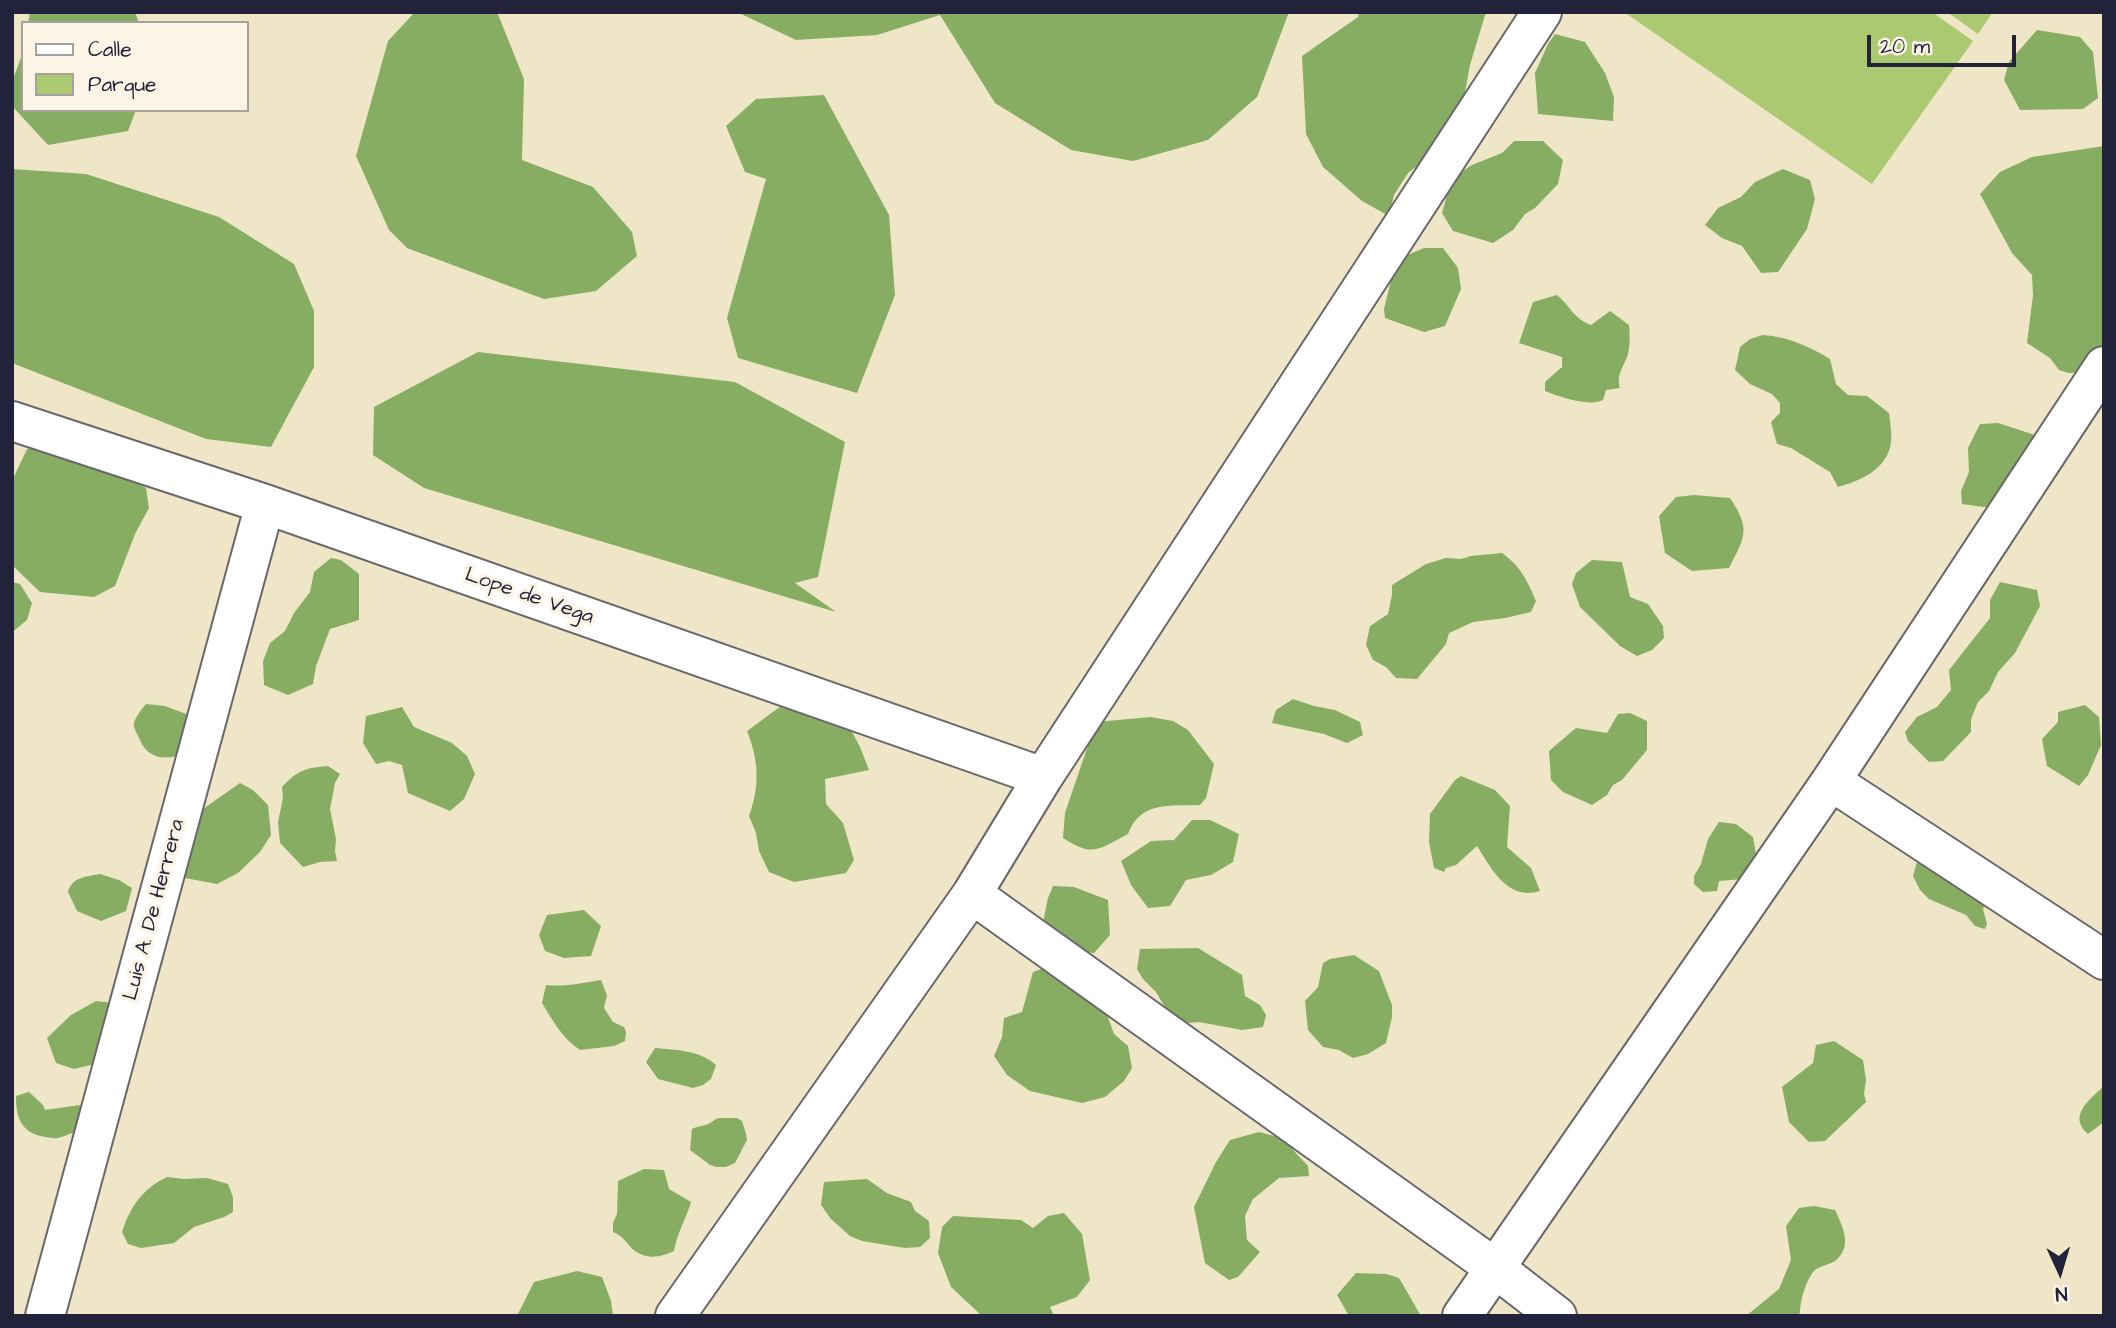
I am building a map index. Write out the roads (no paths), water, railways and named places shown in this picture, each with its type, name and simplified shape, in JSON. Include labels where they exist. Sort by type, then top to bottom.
[{"type":"street","points":[[675,1316],[971,894],[1043,777],[1542,12]]},
{"type":"street","points":[[1462,1316],[1831,781],[2104,366]]},
{"type":"street","name":"Lope de Vega","points":[[12,421],[265,505],[1043,777]]},
{"type":"street","name":"Luis A. De Herrera","points":[[45,1316],[265,505]]},
{"type":"street","points":[[1831,781],[2104,960]]},
{"type":"street","points":[[971,894],[1495,1268],[1557,1316]]}]
